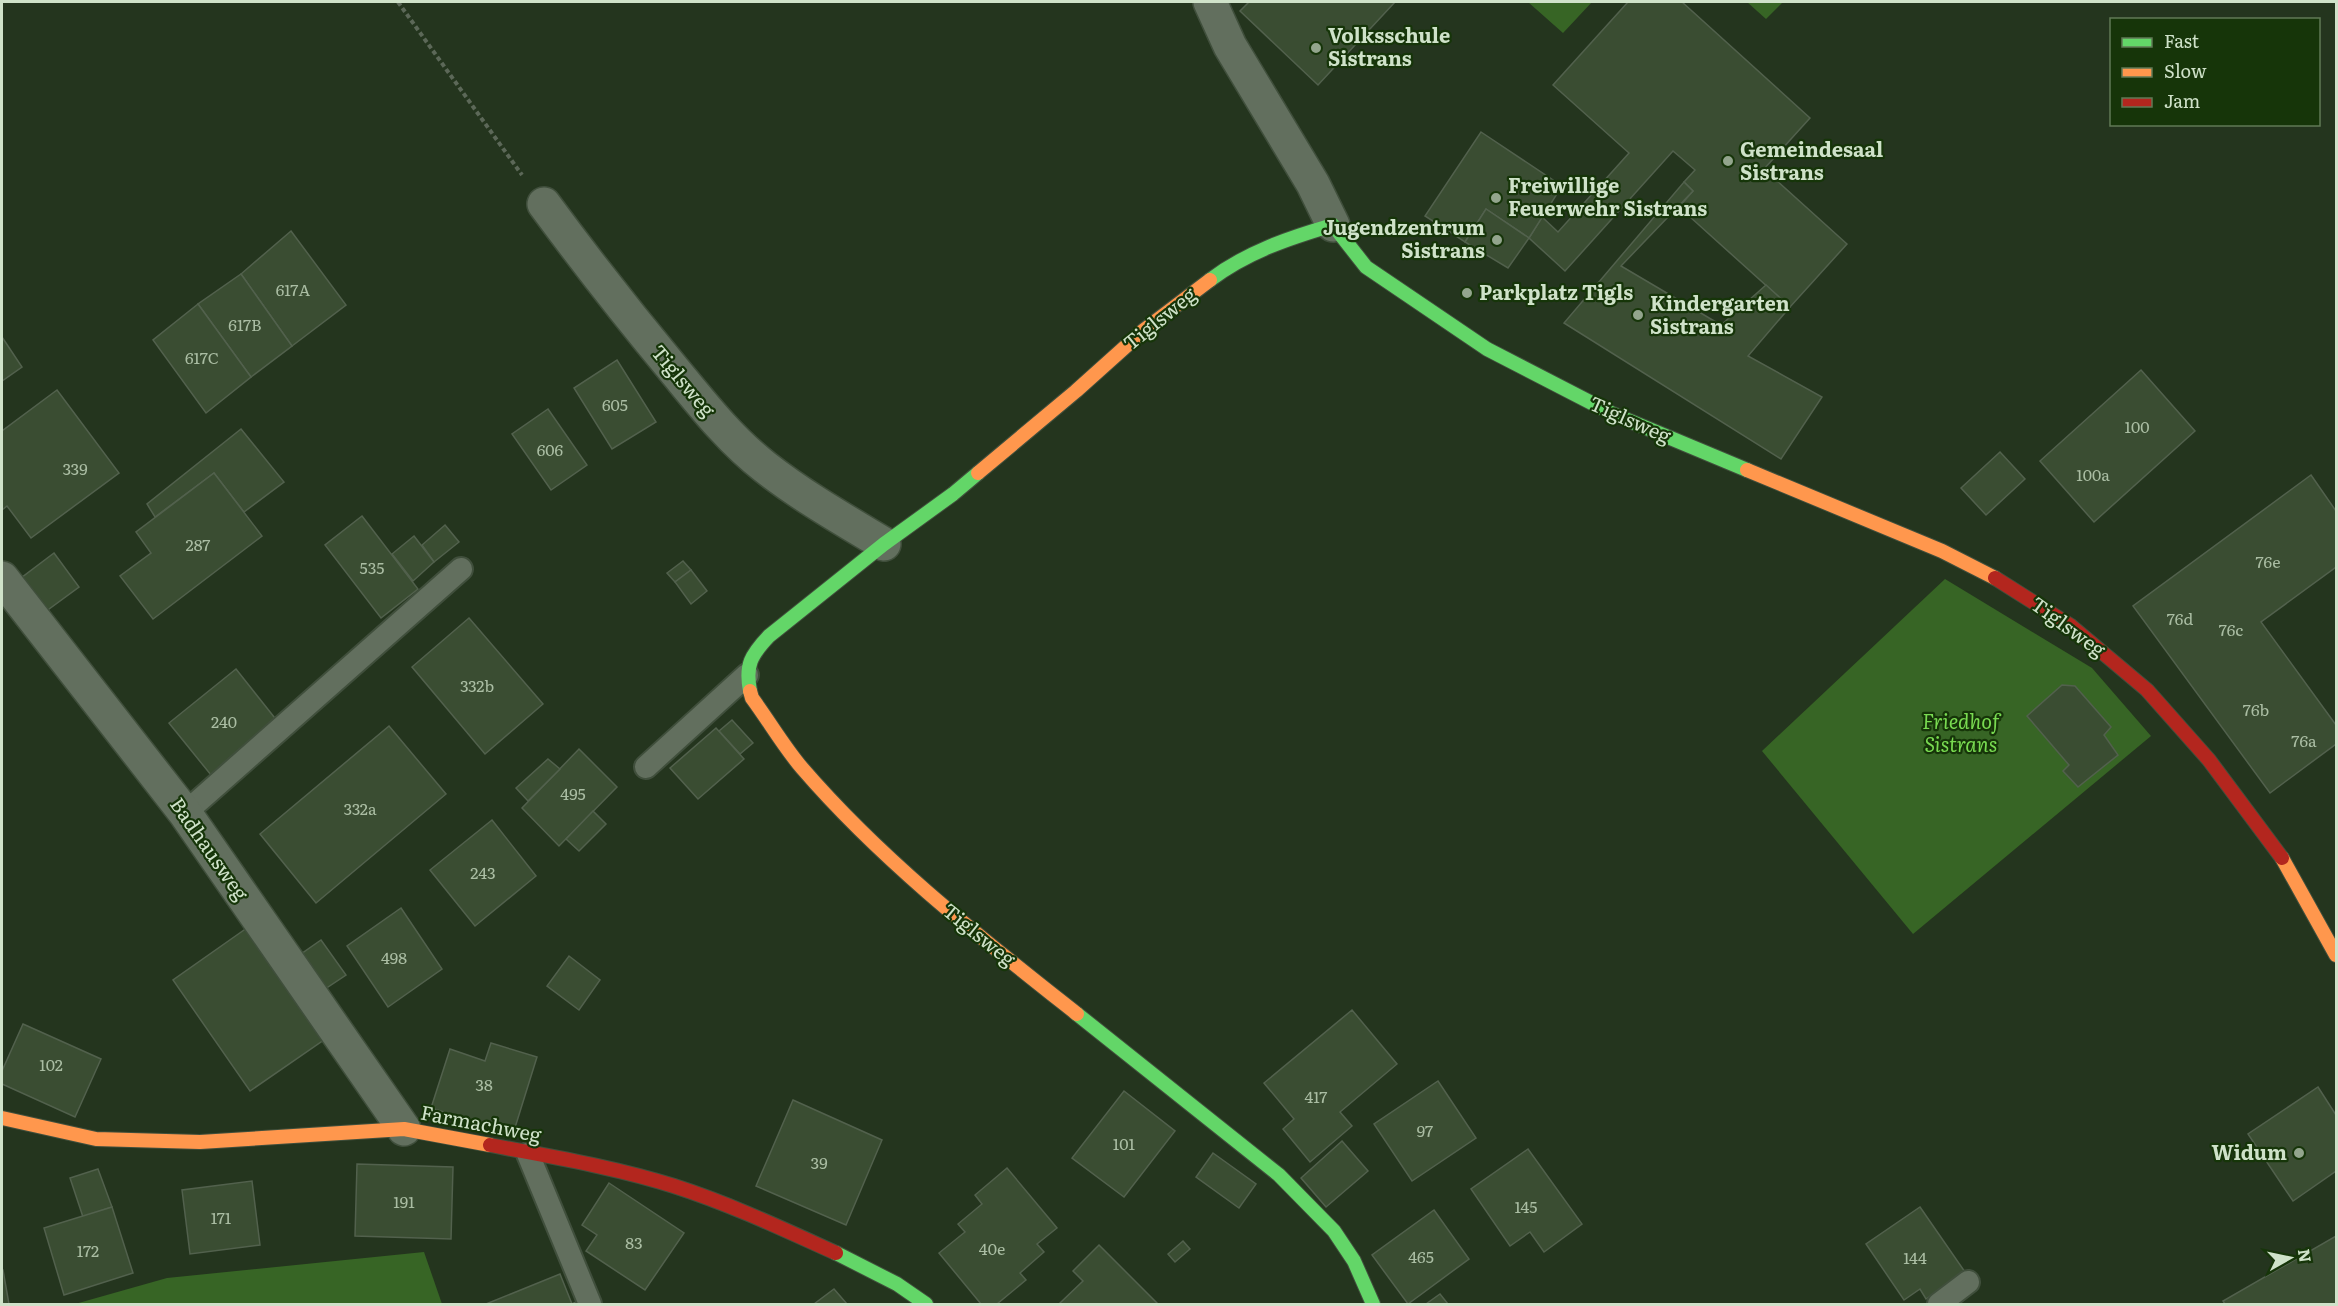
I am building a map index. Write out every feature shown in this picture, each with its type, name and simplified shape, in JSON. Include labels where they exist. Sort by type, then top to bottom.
[{"type":"street","points":[[1210,2],[1230,46],[1313,184],[1333,225]]},
{"type":"street","name":"Tiglsweg","points":[[544,204],[654,346],[709,412],[734,438],[764,467],[884,544]]},
{"type":"street","name":"Tiglsweg","points":[[1372,1305],[1354,1261],[1334,1231],[1279,1175],[944,908],[841,810],[801,767],[765,719],[752,698],[747,675],[753,653],[769,636],[884,544],[953,494],[1076,391],[1144,330],[1228,266],[1278,242],[1333,225],[1366,267],[1487,349],[1613,414],[1942,551],[2004,583],[2072,626],[2147,690],[2209,760],[2278,851],[2337,955]]},
{"type":"street","name":"Badhausweg","points":[[2,578],[185,813],[404,1130]]},
{"type":"street","name":"Farmachweg","points":[[2,1118],[96,1138],[188,1142],[404,1130],[601,1166],[639,1175],[758,1216],[860,1264],[897,1284],[926,1305]]},
{"type":"lane","points":[[185,813],[461,569]]},
{"type":"lane","points":[[646,766],[747,675]]},
{"type":"lane","points":[[528,1154],[590,1305]]},
{"type":"lane","points":[[1939,1305],[1968,1282]]},
{"type":"path","points":[[398,2],[544,204]]},
{"type":"green space","points":[[1528,2],[1592,2],[1563,33]]},
{"type":"green space","points":[[1747,2],[1783,2],[1766,19]]},
{"type":"green space","name":"Friedhof Sistrans","points":[[1945,579],[2092,668],[2151,736],[1913,934],[1762,751]]},
{"type":"green space","points":[[424,1252],[442,1304],[75,1304],[167,1278]]},
{"type":"building","name":"Volksschule Sistrans","points":[[1249,2],[1395,2],[1318,85],[1240,11]]},
{"type":"building","name":"Gemeindesaal Sistrans","points":[[1628,2],[1682,2],[1810,118],[1764,169],[1847,244],[1790,307],[1679,207],[1693,191],[1684,182],[1695,170],[1673,151],[1565,271],[1529,238],[1542,217],[1558,232],[1629,153],[1553,85]]},
{"type":"building","name":"Freiwillige Feuerwehr Sistrans","points":[[1481,132],[1562,186],[1529,238],[1486,209],[1465,242],[1425,216]]},
{"type":"building","name":"Kindergarten Sistrans","points":[[1684,182],[1693,191],[1621,266],[1721,325],[1766,285],[1790,307],[1748,356],[1822,397],[1781,459],[1564,323]]},
{"type":"building","name":"Jugendzentrum Sistrans","points":[[1486,209],[1529,238],[1508,268],[1465,242]]},
{"type":"building","points":[[291,231],[346,305],[292,346],[241,274]]},
{"type":"building","points":[[241,274],[292,346],[251,377],[198,304]]},
{"type":"building","points":[[198,304],[251,377],[206,413],[153,340]]},
{"type":"building","points":[[2,337],[22,367],[2,381]]},
{"type":"building","points":[[617,360],[656,422],[612,449],[574,388]]},
{"type":"building","points":[[2141,370],[2195,431],[2094,522],[2040,461]]},
{"type":"building","points":[[57,390],[119,473],[31,538],[7,506],[2,510],[2,431]]},
{"type":"building","points":[[548,409],[587,465],[551,490],[512,434]]},
{"type":"building","points":[[241,429],[284,482],[244,512],[214,473],[155,517],[147,504]]},
{"type":"building","points":[[2000,452],[2025,479],[1986,515],[1961,488]]},
{"type":"building","points":[[214,473],[262,536],[153,619],[120,576],[151,553],[136,532]]},
{"type":"building","points":[[2311,475],[2336,511],[2336,567],[2261,622],[2336,725],[2336,744],[2270,793],[2133,606]]},
{"type":"building","points":[[362,516],[418,589],[381,618],[325,545]]},
{"type":"building","points":[[445,525],[459,542],[434,562],[422,545]]},
{"type":"building","points":[[414,536],[434,562],[413,581],[392,554]]},
{"type":"building","points":[[54,553],[79,587],[45,612],[21,578]]},
{"type":"building","points":[[683,561],[691,570],[675,582],[667,573]]},
{"type":"building","points":[[691,570],[707,591],[691,604],[675,582]]},
{"type":"building","points":[[469,618],[543,704],[485,754],[412,667]]},
{"type":"building","points":[[236,669],[278,722],[211,775],[169,723]]},
{"type":"building","points":[[2062,685],[2075,686],[2111,727],[2104,735],[2118,755],[2078,787],[2063,771],[2069,765],[2027,716]]},
{"type":"building","points":[[732,720],[753,743],[740,754],[719,731]]},
{"type":"building","points":[[389,726],[446,794],[316,903],[260,834]]},
{"type":"building","points":[[716,728],[744,759],[698,799],[670,768]]},
{"type":"building","points":[[579,749],[617,787],[559,846],[522,808]]},
{"type":"building","points":[[548,759],[560,769],[528,801],[516,788]]},
{"type":"building","points":[[593,811],[606,824],[579,851],[566,839]]},
{"type":"building","points":[[492,820],[536,876],[475,926],[430,870]]},
{"type":"building","points":[[401,908],[442,969],[388,1007],[347,946]]},
{"type":"building","points":[[254,923],[331,1035],[250,1091],[173,980]]},
{"type":"building","points":[[321,940],[346,975],[325,989],[301,954]]},
{"type":"building","points":[[569,956],[600,980],[579,1010],[547,986]]},
{"type":"building","points":[[1352,1010],[1397,1064],[1340,1112],[1352,1126],[1310,1162],[1283,1129],[1294,1119],[1264,1083]]},
{"type":"building","points":[[23,1024],[101,1059],[75,1117],[2,1084],[2,1071]]},
{"type":"building","points":[[491,1043],[537,1057],[513,1134],[431,1108],[450,1049],[485,1061]]},
{"type":"building","points":[[1438,1081],[1476,1138],[1412,1181],[1374,1124]]},
{"type":"building","name":"Widum","points":[[2318,1087],[2336,1115],[2336,1171],[2293,1201],[2248,1134]]},
{"type":"building","points":[[1124,1091],[1175,1131],[1124,1197],[1072,1158]]},
{"type":"building","points":[[793,1100],[882,1140],[846,1225],[756,1186]]},
{"type":"building","points":[[1342,1141],[1368,1171],[1326,1207],[1301,1178]]},
{"type":"building","points":[[1528,1149],[1582,1224],[1544,1252],[1530,1232],[1510,1246],[1471,1189]]},
{"type":"building","points":[[1213,1153],[1256,1184],[1239,1208],[1196,1177]]},
{"type":"building","points":[[357,1164],[453,1167],[451,1239],[355,1236]]},
{"type":"building","points":[[1007,1168],[1057,1228],[1037,1244],[1044,1252],[1020,1273],[1026,1280],[997,1304],[981,1304],[939,1253],[965,1232],[958,1224],[982,1204],[975,1195]]},
{"type":"building","points":[[98,1169],[112,1207],[83,1217],[70,1178]]},
{"type":"building","points":[[252,1181],[260,1245],[190,1254],[182,1190]]},
{"type":"building","points":[[609,1183],[684,1233],[645,1290],[586,1251],[597,1235],[582,1225]]},
{"type":"building","points":[[112,1207],[133,1273],[64,1295],[44,1228]]},
{"type":"building","points":[[1920,1207],[1965,1272],[1926,1299],[1920,1289],[1904,1300],[1866,1244]]},
{"type":"building","points":[[1434,1210],[1469,1259],[1408,1304],[1372,1255]]},
{"type":"building","points":[[2336,1236],[2336,1304],[2225,1304],[2223,1301]]},
{"type":"building","points":[[1183,1241],[1190,1249],[1175,1262],[1168,1254]]},
{"type":"building","points":[[1099,1245],[1158,1304],[1060,1303],[1083,1281],[1073,1271]]},
{"type":"building","points":[[3,1270],[9,1304],[2,1304]]},
{"type":"building","points":[[560,1274],[572,1304],[486,1304]]},
{"type":"building","points":[[834,1289],[847,1304],[814,1304]]},
{"type":"building","points":[[1440,1294],[1448,1304],[1426,1304]]},
{"type":"traffic: fast","points":[[1210,280],[1239,261],[1269,247],[1333,225],[1366,267],[1487,349],[1613,414],[1747,470]]},
{"type":"traffic: fast","points":[[750,691],[748,674],[751,661],[769,636],[884,544],[978,473]]},
{"type":"traffic: fast","points":[[1077,1014],[1279,1175],[1334,1231],[1354,1261],[1373,1304]]},
{"type":"traffic: fast","points":[[836,1253],[897,1284],[926,1304]]},
{"type":"traffic: slow","points":[[978,473],[1076,391],[1144,330],[1210,280]]},
{"type":"traffic: slow","points":[[1747,470],[1942,551],[1995,578]]},
{"type":"traffic: slow","points":[[750,691],[752,698],[795,760],[866,835],[934,898],[1077,1014]]},
{"type":"traffic: slow","points":[[2282,858],[2336,955]]},
{"type":"traffic: slow","points":[[2,1118],[96,1139],[200,1142],[404,1129],[490,1145]]},
{"type":"traffic: jam","points":[[1995,578],[2071,626],[2147,690],[2209,760],[2282,858]]},
{"type":"traffic: jam","points":[[490,1145],[606,1168],[674,1186],[736,1209],[836,1253]]},
{"type":"place","name":"Volksschule Sistrans","points":[[1316,48]]},
{"type":"place","name":"Gemeindesaal Sistrans","points":[[1728,161]]},
{"type":"place","name":"Freiwillige Feuerwehr Sistrans","points":[[1496,198]]},
{"type":"place","name":"Jugendzentrum Sistrans","points":[[1497,240]]},
{"type":"place","name":"Parkplatz Tigls","points":[[1467,293]]},
{"type":"place","name":"Kindergarten Sistrans","points":[[1638,315]]},
{"type":"place","name":"Widum","points":[[2299,1153]]}]
